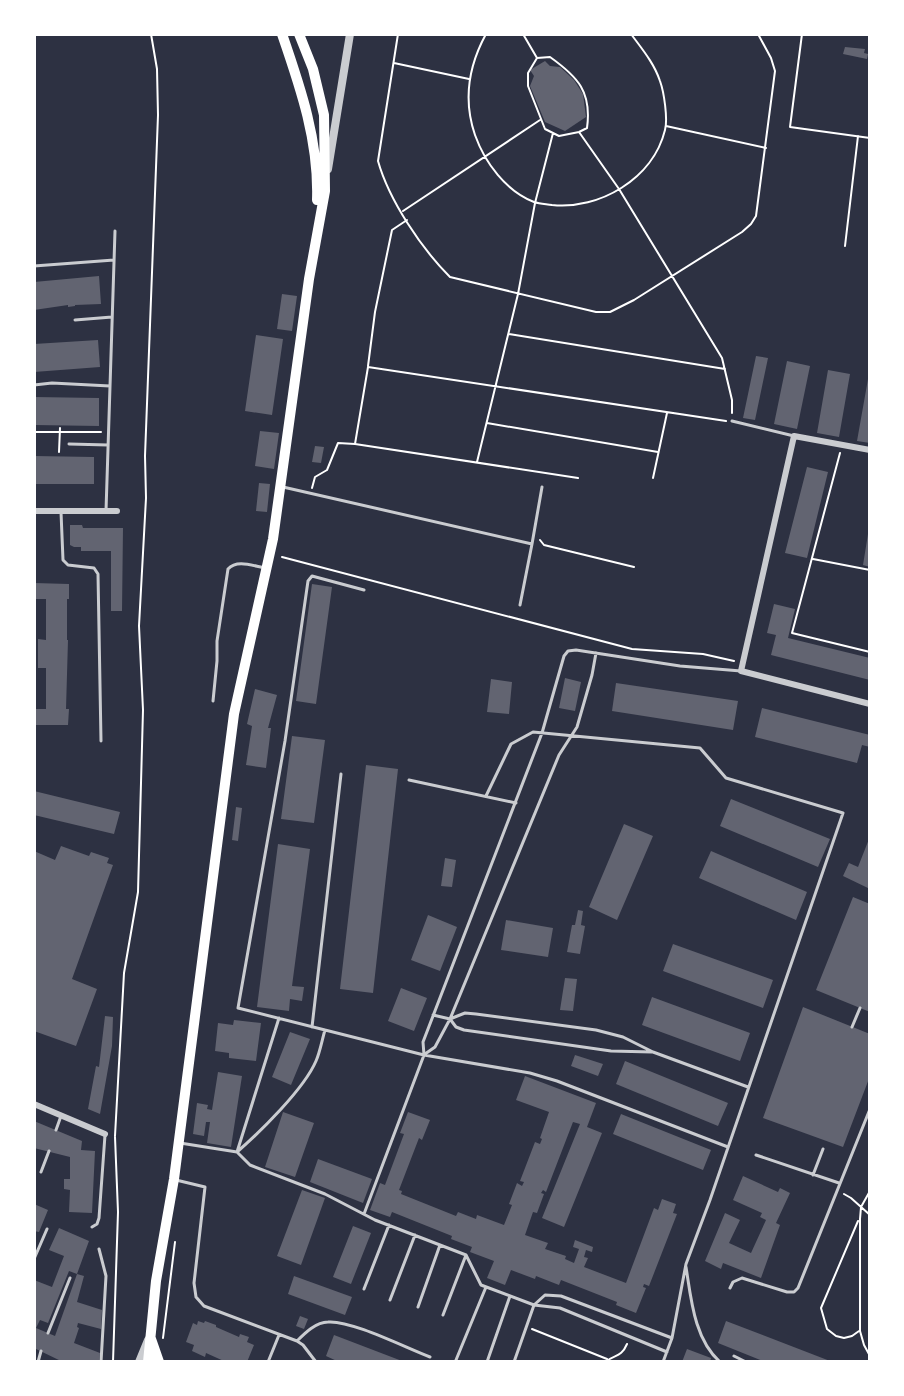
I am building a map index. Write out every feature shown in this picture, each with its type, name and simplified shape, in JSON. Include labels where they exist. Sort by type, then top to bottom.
[{"type":"main road","points":[[282,34],[313,136],[317,179],[316,231]]},
{"type":"main road","points":[[148,1362],[156,1281],[179,1143],[234,714],[267,568],[281,486],[316,231],[325,191],[324,115],[313,69],[299,34]]},
{"type":"main road","points":[[149,1335],[159,1362]]},
{"type":"street","points":[[325,191],[350,34]]},
{"type":"street","points":[[870,450],[794,436],[741,671],[870,704]]},
{"type":"street","points":[[34,511],[117,511]]},
{"type":"street","points":[[34,1104],[105,1134]]},
{"type":"street","points":[[139,1362],[149,1335]]},
{"type":"lane","points":[[106,511],[115,231]]},
{"type":"lane","points":[[34,266],[114,260]]},
{"type":"lane","points":[[75,320],[112,317]]},
{"type":"lane","points":[[34,385],[52,383],[110,386]]},
{"type":"lane","points":[[732,422],[794,436]]},
{"type":"lane","points":[[69,444],[108,445]]},
{"type":"lane","points":[[281,486],[533,542]]},
{"type":"lane","points":[[520,605],[542,487]]},
{"type":"lane","points":[[61,511],[63,560],[68,565],[94,568],[98,574],[101,741]]},
{"type":"lane","points":[[213,701],[217,641],[228,569],[232,564],[238,563],[267,568]]},
{"type":"lane","points":[[364,590],[312,576],[308,581],[285,741],[238,1008],[424,1055],[530,1073],[557,1081],[728,1147]]},
{"type":"lane","points":[[364,1214],[424,1055],[423,1042],[542,733],[564,656],[568,651],[576,650],[680,666],[741,671]]},
{"type":"lane","points":[[424,1055],[435,1047],[450,1018],[559,755],[577,727],[596,653]]},
{"type":"lane","points":[[486,796],[512,744],[533,732],[700,748],[726,778],[843,813],[686,1264],[672,1338],[663,1362]]},
{"type":"lane","points":[[312,1027],[341,774]]},
{"type":"lane","points":[[409,780],[516,803]]},
{"type":"lane","points":[[852,1027],[860,1008]]},
{"type":"lane","points":[[433,1015],[450,1018],[465,1013],[476,1014],[596,1030],[623,1037],[653,1052],[748,1087]]},
{"type":"lane","points":[[237,1152],[279,1018]]},
{"type":"lane","points":[[450,1018],[456,1027],[464,1030],[611,1051],[653,1052]]},
{"type":"lane","points":[[237,1152],[255,1136],[295,1092],[316,1062],[325,1030]]},
{"type":"lane","points":[[730,1288],[733,1282],[742,1278],[788,1292],[794,1292],[798,1288],[870,1109]]},
{"type":"lane","points":[[56,1130],[61,1116]]},
{"type":"lane","points":[[92,1227],[97,1224],[99,1218],[105,1134]]},
{"type":"lane","points":[[179,1143],[237,1152],[250,1166],[325,1194],[389,1225],[466,1255],[481,1285],[534,1305],[560,1308],[667,1352]]},
{"type":"lane","points":[[813,1174],[823,1149]]},
{"type":"lane","points":[[40,1172],[49,1151]]},
{"type":"lane","points":[[756,1155],[839,1183]]},
{"type":"lane","points":[[174,1179],[205,1187],[194,1283],[196,1297],[204,1306],[297,1341],[316,1362]]},
{"type":"lane","points":[[364,1289],[389,1225]]},
{"type":"lane","points":[[34,1259],[47,1229]]},
{"type":"lane","points":[[390,1300],[415,1235]]},
{"type":"lane","points":[[418,1307],[440,1245]]},
{"type":"lane","points":[[99,1249],[106,1276],[101,1362]]},
{"type":"lane","points":[[443,1315],[466,1255]]},
{"type":"lane","points":[[686,1264],[691,1304],[702,1336],[720,1362]]},
{"type":"lane","points":[[48,1333],[70,1278]]},
{"type":"lane","points":[[456,1360],[486,1287]]},
{"type":"lane","points":[[487,1362],[510,1296]]},
{"type":"lane","points":[[514,1362],[534,1305],[545,1296],[561,1296],[672,1338]]},
{"type":"lane","points":[[297,1341],[310,1329],[326,1321],[378,1335],[430,1357]]},
{"type":"lane","points":[[268,1362],[279,1335]]},
{"type":"lane","points":[[38,1362],[41,1351]]},
{"type":"lane","points":[[734,1356],[746,1362]]},
{"type":"path","points":[[113,1362],[118,1212],[116,1114],[124,973],[138,892],[141,788],[143,710],[139,626],[146,498],[145,456],[158,115],[157,69],[151,34]]},
{"type":"path","points":[[398,34],[378,161],[383,178],[434,261],[450,277],[596,312],[610,312],[633,300],[751,224],[758,208],[775,71],[758,34]]},
{"type":"path","points":[[486,34],[469,79],[469,116],[479,145],[494,170],[514,192],[535,202],[568,206],[593,202],[619,189],[635,177],[652,158],[665,130],[665,104],[661,81],[650,60],[631,34]]},
{"type":"path","points":[[523,34],[537,58]]},
{"type":"path","points":[[802,34],[790,128],[870,138]]},
{"type":"path","points":[[550,57],[569,70],[584,88],[589,110],[586,128],[579,132],[559,136],[545,129],[528,86],[528,74],[537,58],[550,57]]},
{"type":"path","points":[[394,63],[469,79]]},
{"type":"path","points":[[402,211],[540,120]]},
{"type":"path","points":[[665,126],[766,148]]},
{"type":"path","points":[[368,367],[732,422],[732,400],[722,358],[619,189],[579,132]]},
{"type":"path","points":[[477,462],[518,294],[535,202],[553,133]]},
{"type":"path","points":[[845,246],[858,136]]},
{"type":"path","points":[[355,444],[375,312],[392,231],[407,220]]},
{"type":"path","points":[[508,334],[725,369]]},
{"type":"path","points":[[653,478],[667,412]]},
{"type":"path","points":[[487,423],[658,452]]},
{"type":"path","points":[[59,452],[60,430]]},
{"type":"path","points":[[34,432],[60,430],[108,432]]},
{"type":"path","points":[[311,492],[315,477],[327,470],[338,443],[578,478]]},
{"type":"path","points":[[842,445],[792,633],[870,652]]},
{"type":"path","points":[[533,542],[541,541],[544,545],[634,567]]},
{"type":"path","points":[[282,557],[632,648],[703,654],[736,661]]},
{"type":"path","points":[[813,559],[870,570]]},
{"type":"path","points":[[836,1191],[851,1198],[870,1215]]},
{"type":"path","points":[[870,1191],[861,1207],[860,1219],[860,1331],[870,1356]]},
{"type":"path","points":[[860,1219],[821,1308],[827,1329],[836,1336],[844,1338],[860,1331]]},
{"type":"path","points":[[163,1344],[176,1235]]},
{"type":"path","points":[[527,1327],[606,1360],[616,1358],[624,1352],[630,1338]]},
{"type":"building","points":[[845,47],[865,49],[864,53],[868,54],[867,59],[843,54]]},
{"type":"building","points":[[545,61],[550,66],[560,67],[574,80],[583,94],[586,117],[565,131],[545,122],[530,86],[534,76],[530,70]]},
{"type":"building","points":[[99,276],[101,304],[68,307],[68,305],[34,310],[34,282]]},
{"type":"building","points":[[282,294],[297,296],[292,331],[277,329]]},
{"type":"building","points":[[256,335],[283,339],[272,415],[245,411]]},
{"type":"building","points":[[98,340],[100,367],[34,372],[34,344]]},
{"type":"building","points":[[756,356],[768,358],[755,420],[743,418]]},
{"type":"building","points":[[787,361],[810,366],[797,429],[774,424]]},
{"type":"building","points":[[828,370],[850,374],[839,437],[817,433]]},
{"type":"building","points":[[868,379],[870,379],[870,443],[857,441]]},
{"type":"building","points":[[34,397],[99,398],[99,426],[34,425]]},
{"type":"building","points":[[260,431],[279,433],[274,469],[255,466]]},
{"type":"building","points":[[315,446],[324,447],[321,463],[312,462]]},
{"type":"building","points":[[34,456],[94,457],[94,484],[34,484]]},
{"type":"building","points":[[807,467],[828,472],[807,558],[785,553]]},
{"type":"building","points":[[259,483],[270,484],[267,512],[256,511]]},
{"type":"building","points":[[70,525],[82,525],[83,528],[123,528],[122,611],[111,611],[111,551],[81,551],[81,547],[70,545]]},
{"type":"building","points":[[868,534],[870,534],[870,567],[863,565]]},
{"type":"building","points":[[34,583],[69,584],[66,709],[69,709],[68,725],[34,725],[34,709],[46,709],[46,668],[38,668],[38,639],[46,640],[46,599],[34,599]]},
{"type":"building","points":[[312,584],[332,587],[316,704],[296,701]]},
{"type":"building","points":[[774,604],[795,609],[788,638],[870,658],[870,680],[771,655],[776,635],[767,633]]},
{"type":"building","points":[[565,678],[581,682],[575,711],[559,708]]},
{"type":"building","points":[[491,679],[512,682],[509,714],[487,712]]},
{"type":"building","points":[[616,683],[738,701],[733,730],[612,711]]},
{"type":"building","points":[[255,689],[277,695],[268,728],[271,728],[266,768],[246,765],[252,726],[247,724]]},
{"type":"building","points":[[762,708],[870,735],[870,747],[862,745],[857,763],[755,737]]},
{"type":"building","points":[[292,736],[325,740],[314,823],[281,819]]},
{"type":"building","points":[[366,765],[398,769],[373,993],[340,989]]},
{"type":"building","points":[[34,791],[120,812],[114,834],[34,815]]},
{"type":"building","points":[[731,799],[830,839],[818,867],[720,826]]},
{"type":"building","points":[[236,807],[242,808],[238,841],[232,840]]},
{"type":"building","points":[[624,824],[653,836],[617,920],[589,907]]},
{"type":"building","points":[[869,839],[870,889],[843,876],[849,863],[858,867]]},
{"type":"building","points":[[278,844],[310,849],[292,986],[304,987],[302,1001],[290,999],[289,1011],[257,1007]]},
{"type":"building","points":[[61,846],[89,856],[91,852],[109,858],[107,863],[113,865],[72,979],[97,989],[76,1046],[34,1031],[34,851],[55,860]]},
{"type":"building","points":[[711,851],[807,892],[796,920],[699,878]]},
{"type":"building","points":[[445,858],[456,860],[452,887],[441,886]]},
{"type":"building","points":[[853,897],[870,904],[870,1012],[816,990]]},
{"type":"building","points":[[578,910],[583,911],[581,925],[585,926],[580,954],[567,952],[572,925],[575,925]]},
{"type":"building","points":[[428,915],[457,927],[440,971],[411,960]]},
{"type":"building","points":[[506,920],[553,928],[548,957],[501,950]]},
{"type":"building","points":[[673,944],[773,980],[763,1008],[663,971]]},
{"type":"building","points":[[565,978],[577,979],[573,1011],[560,1010]]},
{"type":"building","points":[[401,988],[427,998],[414,1031],[388,1021]]},
{"type":"building","points":[[652,997],[750,1033],[740,1061],[642,1025]]},
{"type":"building","points":[[803,1007],[870,1034],[870,1076],[843,1147],[763,1118]]},
{"type":"building","points":[[105,1016],[113,1017],[112,1046],[100,1114],[88,1109],[96,1066],[99,1067]]},
{"type":"building","points":[[234,1020],[261,1023],[256,1061],[229,1058],[229,1053],[215,1051],[218,1023],[233,1025]]},
{"type":"building","points":[[290,1032],[310,1039],[291,1085],[272,1077]]},
{"type":"building","points":[[575,1055],[603,1064],[598,1076],[571,1066]]},
{"type":"building","points":[[625,1061],[728,1103],[718,1126],[616,1084]]},
{"type":"building","points":[[218,1072],[242,1076],[231,1147],[207,1143],[210,1122],[206,1122],[204,1136],[193,1134],[197,1103],[208,1105],[207,1109],[212,1110]]},
{"type":"building","points":[[525,1076],[596,1103],[587,1127],[602,1133],[564,1227],[542,1218],[580,1124],[573,1122],[546,1192],[543,1190],[541,1193],[544,1194],[537,1213],[533,1212],[525,1235],[548,1243],[545,1249],[566,1256],[565,1259],[574,1263],[579,1249],[573,1247],[575,1240],[593,1247],[592,1252],[586,1250],[584,1257],[588,1258],[584,1267],[626,1283],[654,1208],[658,1210],[662,1199],[676,1204],[673,1213],[677,1214],[649,1286],[644,1284],[643,1287],[646,1288],[636,1313],[616,1305],[617,1302],[561,1280],[559,1285],[511,1270],[505,1285],[487,1278],[494,1261],[470,1252],[472,1247],[451,1239],[452,1236],[392,1212],[390,1217],[370,1210],[380,1183],[385,1185],[404,1134],[400,1133],[408,1112],[430,1120],[422,1140],[419,1138],[399,1190],[402,1191],[401,1194],[456,1216],[458,1212],[476,1219],[477,1215],[504,1225],[517,1183],[522,1186],[524,1182],[520,1181],[535,1142],[540,1144],[542,1139],[540,1138],[549,1112],[516,1100]]},
{"type":"building","points":[[283,1112],[314,1123],[295,1177],[265,1167]]},
{"type":"building","points":[[621,1114],[711,1150],[703,1170],[613,1134]]},
{"type":"building","points":[[34,1121],[82,1141],[81,1150],[95,1151],[92,1213],[69,1212],[70,1190],[64,1189],[64,1179],[70,1179],[70,1157],[34,1148]]},
{"type":"building","points":[[318,1159],[372,1179],[363,1203],[310,1182]]},
{"type":"building","points":[[743,1176],[778,1192],[780,1188],[790,1193],[776,1223],[780,1225],[761,1278],[723,1263],[721,1269],[705,1261],[725,1213],[740,1220],[729,1243],[751,1253],[766,1220],[760,1217],[762,1213],[733,1200]]},
{"type":"building","points":[[302,1190],[325,1198],[301,1265],[277,1256]]},
{"type":"building","points":[[34,1204],[48,1210],[39,1232],[34,1231]]},
{"type":"building","points":[[353,1226],[371,1233],[351,1284],[333,1277]]},
{"type":"building","points":[[59,1228],[89,1241],[77,1274],[84,1276],[77,1302],[102,1310],[101,1329],[78,1323],[79,1328],[74,1343],[100,1353],[99,1362],[63,1362],[34,1348],[34,1300],[36,1295],[34,1294],[34,1280],[52,1287],[64,1256],[49,1250]],"holes":[[[69,1271],[77,1274],[55,1336],[36,1328],[40,1320],[48,1323]]]},
{"type":"building","points":[[294,1276],[352,1297],[345,1315],[288,1294]]},
{"type":"building","points":[[300,1316],[308,1319],[304,1329],[296,1326]]},
{"type":"building","points":[[198,1321],[216,1325],[239,1337],[240,1334],[249,1337],[247,1342],[254,1345],[247,1362],[226,1362],[206,1353],[205,1357],[192,1351],[194,1345],[186,1342],[193,1323],[197,1325]]},
{"type":"building","points":[[726,1321],[830,1362],[765,1362],[718,1343]]},
{"type":"building","points":[[334,1335],[402,1362],[339,1362],[326,1356]]},
{"type":"building","points":[[687,1349],[711,1358],[710,1362],[682,1362]]}]
